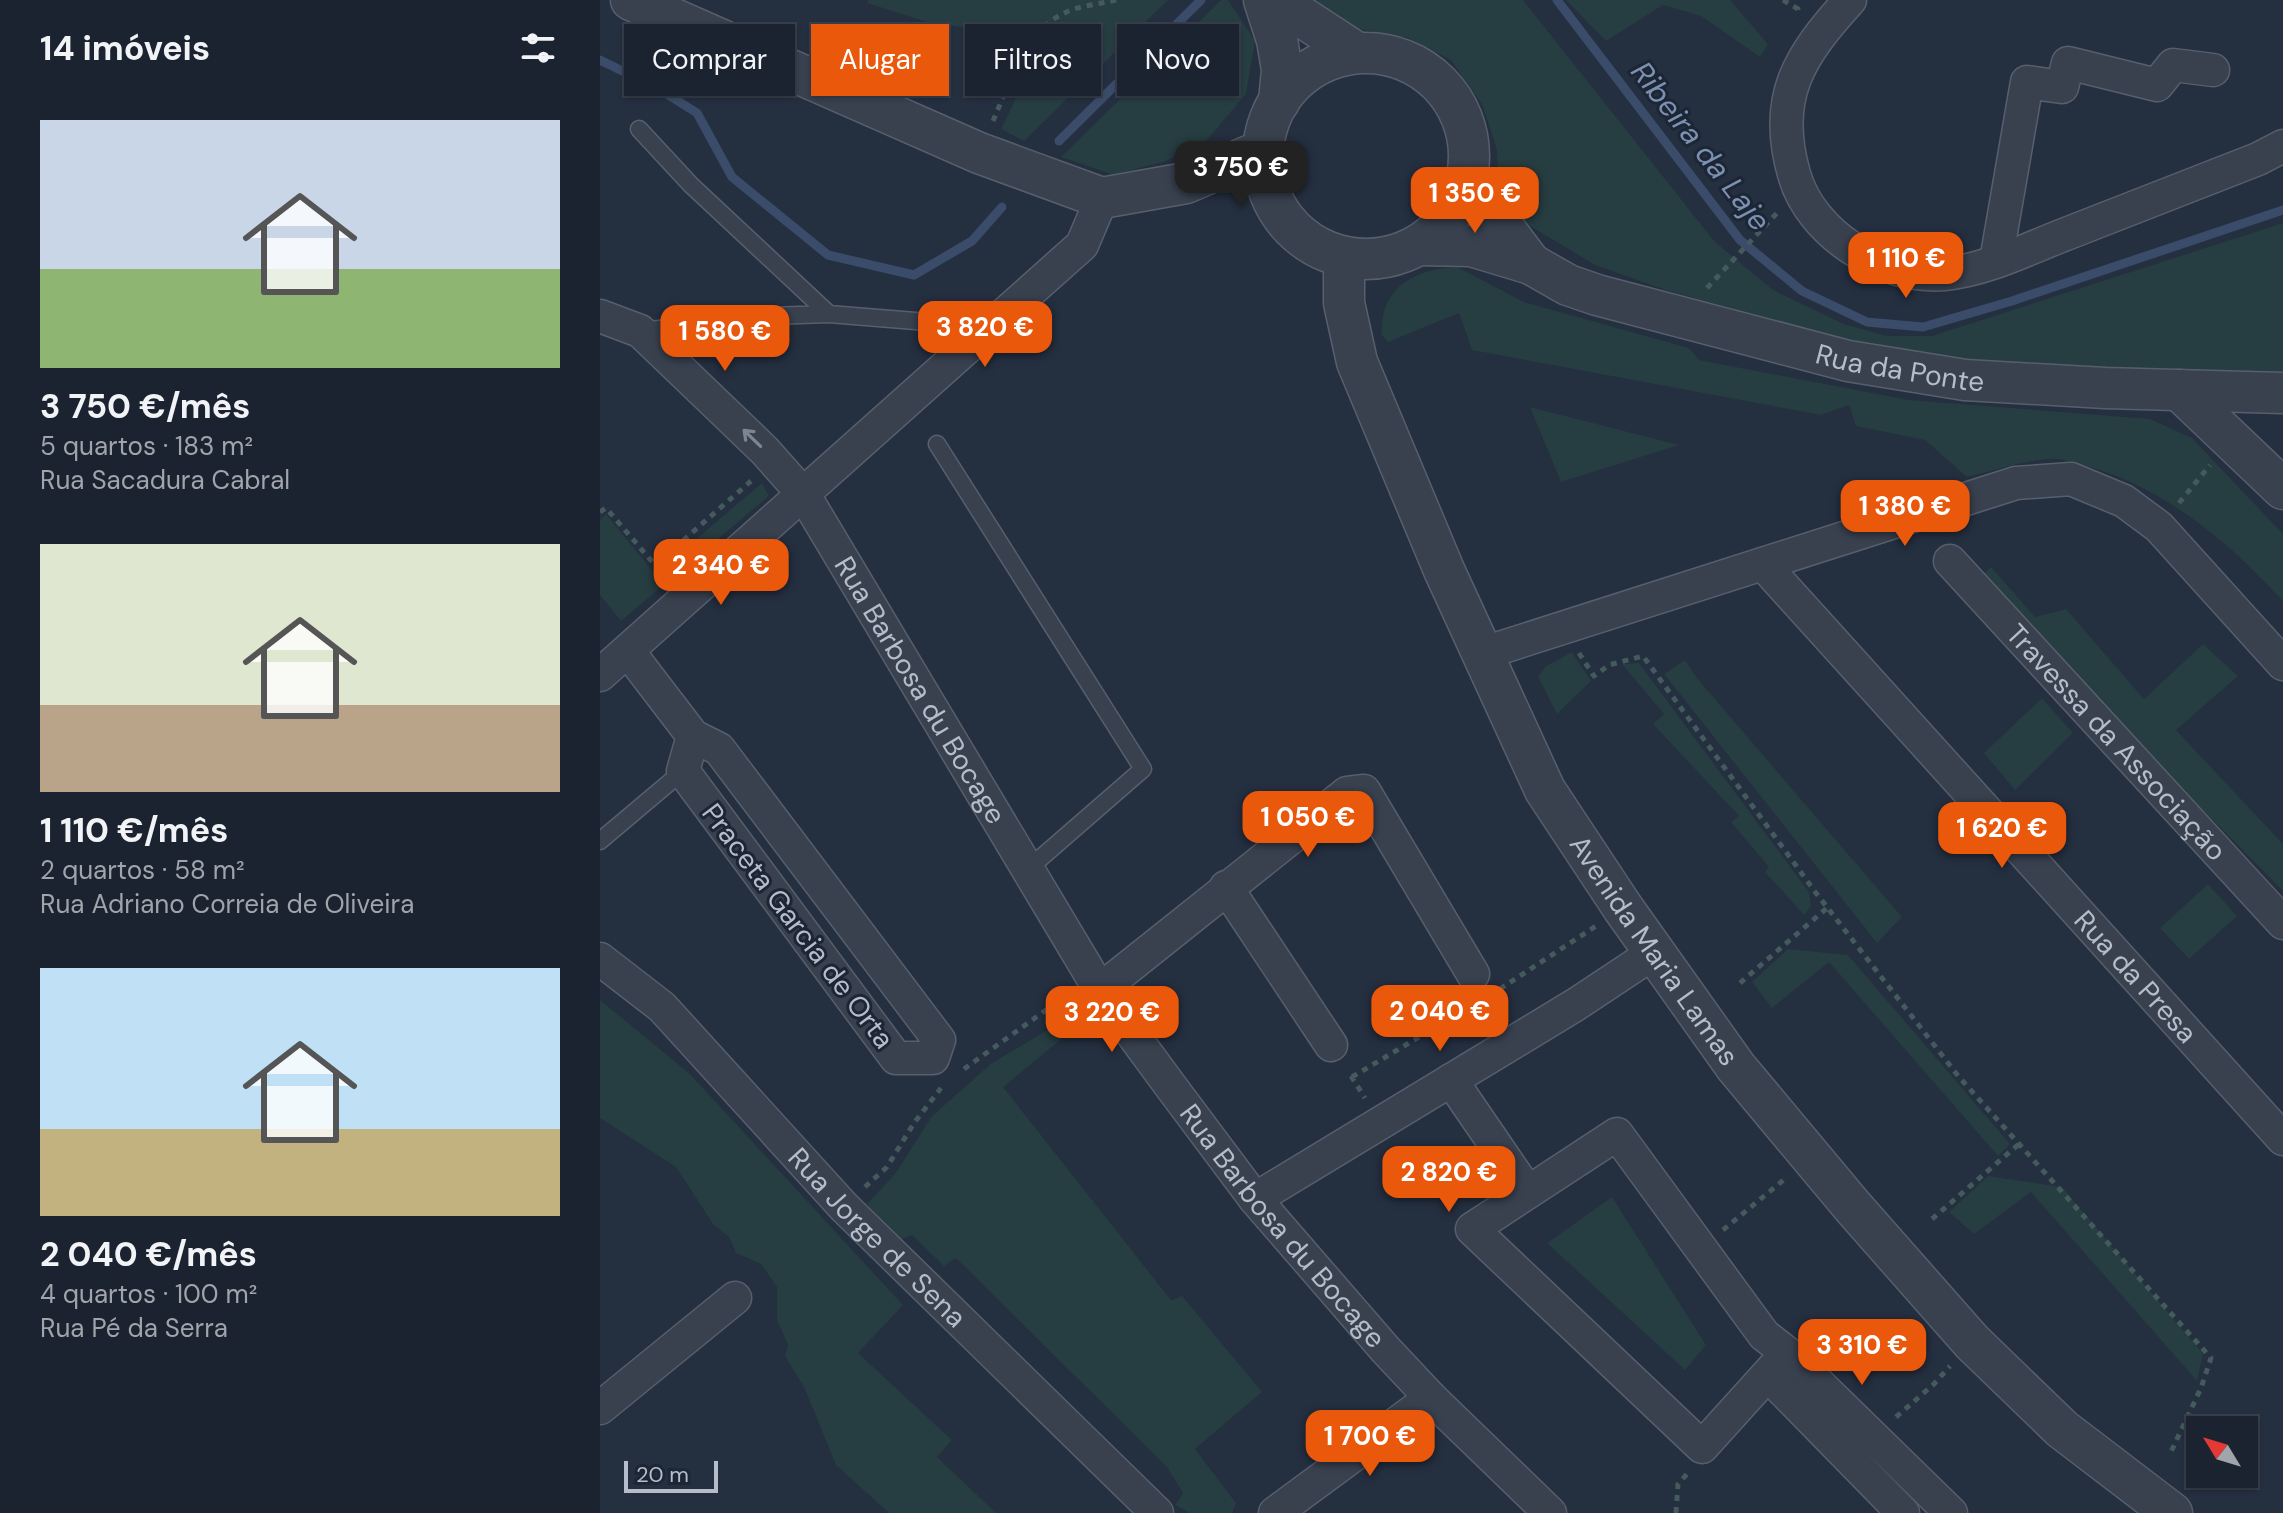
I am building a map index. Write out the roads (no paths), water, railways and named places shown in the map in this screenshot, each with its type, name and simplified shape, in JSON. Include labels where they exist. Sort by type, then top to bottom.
[{"type":"street","points":[[631,0],[979,153],[1102,198],[1186,183],[1263,150]]},
{"type":"street","points":[[1264,0],[1277,40],[1282,70],[1279,102]]},
{"type":"street","points":[[1276,0],[1357,53]]},
{"type":"street","points":[[1850,0],[1813,43],[1794,76],[1786,134],[1789,157],[1802,196],[1817,218],[1835,236],[1867,257],[1896,269],[1922,274],[1948,273],[1996,261],[2258,159],[2283,146]]},
{"type":"street","points":[[1357,53],[1386,53],[1411,63],[1434,78],[1453,99],[1464,124],[1470,152],[1467,179],[1457,205],[1441,228],[1419,245],[1396,255],[1370,260],[1344,257],[1314,246],[1289,225],[1271,198],[1263,150],[1268,125],[1279,102],[1299,78],[1326,61],[1357,53]]},
{"type":"street","points":[[1996,261],[2027,82],[2062,87],[2068,63],[2157,85],[2173,65],[2213,70]]},
{"type":"street","points":[[1467,179],[1531,264]]},
{"type":"street","points":[[600,675],[1082,245],[1102,198]]},
{"type":"street","points":[[1419,245],[1471,246],[1531,264]]},
{"type":"street","name":"Avenida Maria Lamas","points":[[1344,257],[1344,303],[1357,362],[1444,570],[1545,790],[1623,908],[1736,1067],[1972,1342],[2062,1429],[2172,1513]]},
{"type":"street","name":"Rua da Ponte","points":[[1531,264],[1568,285],[1597,295],[1848,361],[1965,380],[2283,393]]},
{"type":"street","points":[[600,316],[640,331]]},
{"type":"street","name":"Rua Barbosa du Bocage","points":[[640,331],[765,451],[804,495],[1096,983],[1255,1199],[1431,1398],[1550,1513]]},
{"type":"street","points":[[2179,390],[2283,489]]},
{"type":"street","points":[[1484,653],[2016,483],[2071,479],[2124,501],[2159,527],[2283,664]]},
{"type":"street","name":"Travessa da Associação","points":[[1950,561],[2283,923]]},
{"type":"street","name":"Rua da Presa","points":[[1763,564],[2283,1139]]},
{"type":"street","name":"Praceta Garcia de Orta","points":[[628,651],[693,736],[719,749],[939,1040],[933,1058],[896,1058],[683,771]]},
{"type":"street","points":[[683,771],[693,736]]},
{"type":"street","points":[[1096,983],[1347,793],[1364,791],[1473,974]]},
{"type":"street","points":[[1226,887],[1331,1045]]},
{"type":"street","points":[[1255,1199],[1575,1005],[1655,952]]},
{"type":"street","name":"Rua Jorge de Sena","points":[[600,959],[662,1007],[844,1207],[1157,1513]]},
{"type":"street","points":[[1451,1080],[1527,1191]]},
{"type":"street","points":[[1778,1364],[1702,1447],[1472,1229],[1617,1134],[1764,1335],[1778,1364],[1903,1513]]},
{"type":"street","points":[[600,1408],[735,1298]]},
{"type":"street","points":[[1778,1364],[1872,1436],[1951,1513]]},
{"type":"street","points":[[1275,1513],[1431,1398]]},
{"type":"lane","points":[[639,129],[691,185],[829,314]]},
{"type":"lane","points":[[640,331],[770,316],[829,314],[990,327]]},
{"type":"lane","points":[[937,444],[1143,769],[1028,869]]},
{"type":"lane","points":[[600,841],[683,771]]},
{"type":"waterway","points":[[1059,141],[1201,0]]},
{"type":"waterway","name":"Ribeira da Laje","points":[[1557,0],[1740,240],[1802,291],[1867,322],[1923,327],[2012,301],[2283,210]]},
{"type":"waterway","name":"Ribeira da Laje","points":[[600,60],[659,89],[697,113],[732,177],[828,255],[914,275],[972,241],[1002,207]]}]
